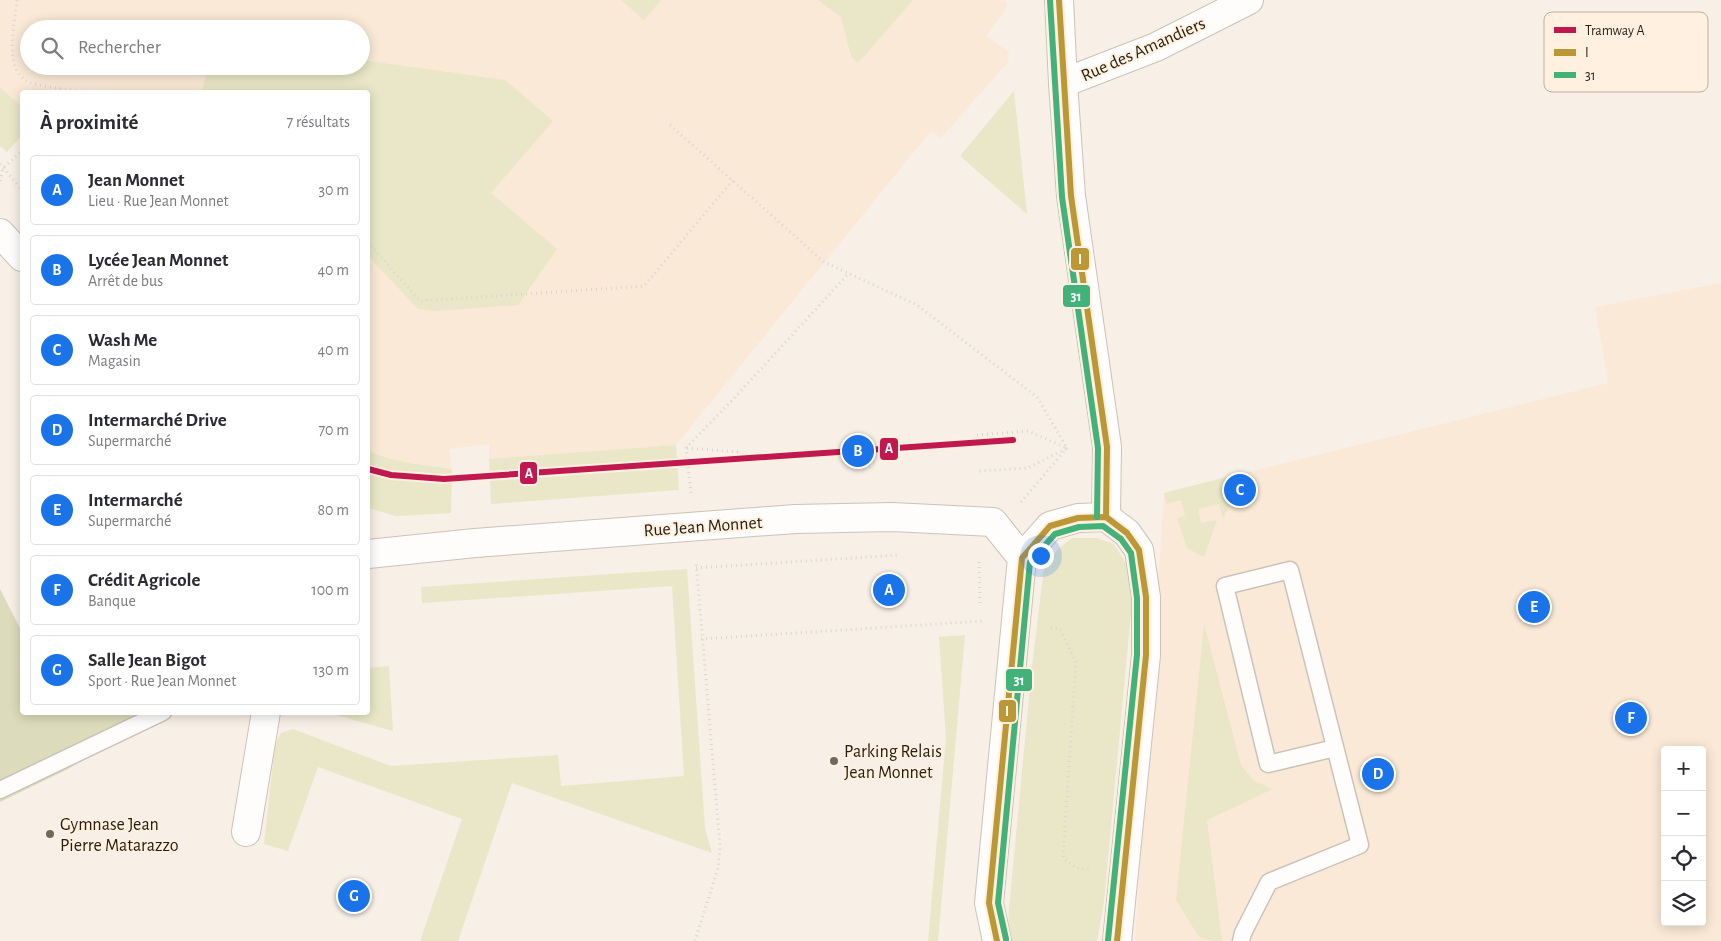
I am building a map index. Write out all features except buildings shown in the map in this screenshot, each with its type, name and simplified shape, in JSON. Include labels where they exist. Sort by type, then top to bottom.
[{"type":"street","points":[[1059,0],[1063,83],[1072,196],[1108,447],[1106,517]]},
{"type":"street","name":"Rue des Amandiers","points":[[1063,83],[1156,47],[1249,0]]},
{"type":"street","points":[[0,233],[20,255]]},
{"type":"street","name":"Rue Jean Monnet","points":[[370,554],[475,543],[693,526],[892,517],[993,522],[1022,558]]},
{"type":"street","points":[[997,941],[989,903],[1022,558],[1050,526],[1078,518],[1106,517],[1127,532],[1139,550],[1146,597],[1146,655],[1117,941]]},
{"type":"street","points":[[246,832],[266,715]]},
{"type":"lane","points":[[1241,941],[1243,932],[1268,882],[1360,845],[1290,570],[1225,586],[1268,764],[1335,748]]},
{"type":"lane","points":[[0,790],[157,715]]},
{"type":"path","points":[[17,0],[12,51],[16,70],[20,74]]},
{"type":"path","points":[[21,75],[27,82],[73,90]]},
{"type":"path","points":[[670,125],[824,262],[918,306],[1037,397],[1067,448]]},
{"type":"path","points":[[0,181],[3,168],[20,153]]},
{"type":"path","points":[[0,164],[20,188]]},
{"type":"path","points":[[370,244],[420,301],[644,286],[732,180]]},
{"type":"path","points":[[695,941],[718,868],[720,846],[686,448],[848,273]]},
{"type":"path","points":[[977,435],[1028,431],[1067,448]]},
{"type":"path","points":[[686,448],[740,452]]},
{"type":"path","points":[[979,471],[1028,468],[1067,448]]},
{"type":"path","points":[[696,568],[900,554]]},
{"type":"shaded area","points":[[0,0],[1003,0],[1007,3],[1006,9],[986,36],[1009,52],[1008,62],[941,138],[931,131],[676,445],[489,459],[489,444],[449,449],[452,469],[404,462],[370,452],[370,90],[20,90],[20,105],[0,86]]},
{"type":"shaded area","points":[[621,0],[661,0],[644,20]]},
{"type":"shaded area","points":[[818,0],[913,0],[858,63],[851,56],[841,17]]},
{"type":"shaded area","points":[[370,61],[505,80],[553,121],[491,193],[557,249],[518,305],[435,311],[418,309],[370,258],[370,90],[202,90],[206,75],[370,75]]},
{"type":"shaded area","points":[[0,87],[20,105],[20,137],[7,152],[0,146]]},
{"type":"shaded area","points":[[1014,91],[1027,214],[960,156]]},
{"type":"shaded area","points":[[1721,283],[1721,941],[1135,941],[1164,493],[1608,383],[1595,307]]},
{"type":"shaded area","points":[[676,445],[679,490],[491,504],[489,459]]},
{"type":"shaded area","points":[[370,452],[398,460],[452,469],[451,513],[396,516],[370,509]]},
{"type":"shaded area","points":[[1227,477],[1232,502],[1223,518],[1219,504],[1198,509],[1201,523],[1217,520],[1204,557],[1187,548],[1177,518],[1185,516],[1181,500],[1166,504],[1164,493]]},
{"type":"shaded area","points":[[1072,538],[1097,538],[1114,544],[1128,567],[1133,591],[1104,902],[1097,941],[1011,941],[1008,935],[1009,909],[1032,666],[1044,568],[1058,549]]},
{"type":"shaded area","points":[[687,569],[705,828],[712,853],[512,783],[458,941],[420,941],[462,819],[318,767],[288,851],[264,844],[275,745],[281,733],[293,729],[391,766],[558,755],[561,786],[684,776],[672,586],[422,603],[421,587]]},
{"type":"shaded area","points":[[1204,624],[1241,765],[1254,781],[1273,789],[1207,820],[1222,941],[1212,941],[1199,937],[1176,900]]},
{"type":"shaded area","points":[[965,635],[938,941],[928,941],[946,738],[939,637]]},
{"type":"shaded area","points":[[389,666],[393,731],[336,715],[370,715],[370,668]]},
{"type":"green space","points":[[0,589],[20,628],[20,715],[151,715],[68,769],[0,802]]},
{"type":"tram line","name":"A","points":[[370,470],[391,475],[444,479],[1013,440]]},
{"type":"transit line","name":"31","points":[[1050,0],[1062,197],[1098,448],[1097,517]]},
{"type":"transit line","name":"I","points":[[1059,0],[1071,196],[1107,447],[1106,517]]},
{"type":"transit line","name":"I","points":[[997,941],[989,903],[1022,558],[1050,526],[1078,518],[1106,517],[1127,533],[1139,550],[1146,597],[1146,655],[1117,941]]},
{"type":"transit line","name":"31","points":[[1006,939],[998,903],[1030,562],[1055,534],[1079,527],[1103,526],[1121,539],[1131,553],[1137,598],[1137,655],[1108,940]]},
{"type":"place","name":"Lycée Jean Monnet","points":[[858,451]]},
{"type":"place","name":"Wash Me","points":[[1240,490]]},
{"type":"place","name":"Jean Monnet","points":[[889,590]]},
{"type":"place","name":"Intermarché","points":[[1534,607]]},
{"type":"place","name":"Crédit Agricole","points":[[1631,718]]},
{"type":"place","name":"Parking Relais Jean Monnet","points":[[834,761]]},
{"type":"place","name":"Intermarché Drive","points":[[1378,774]]},
{"type":"place","name":"Gymnase Jean Pierre Matarazzo","points":[[50,834]]},
{"type":"place","name":"Salle Jean Bigot","points":[[354,896]]}]
